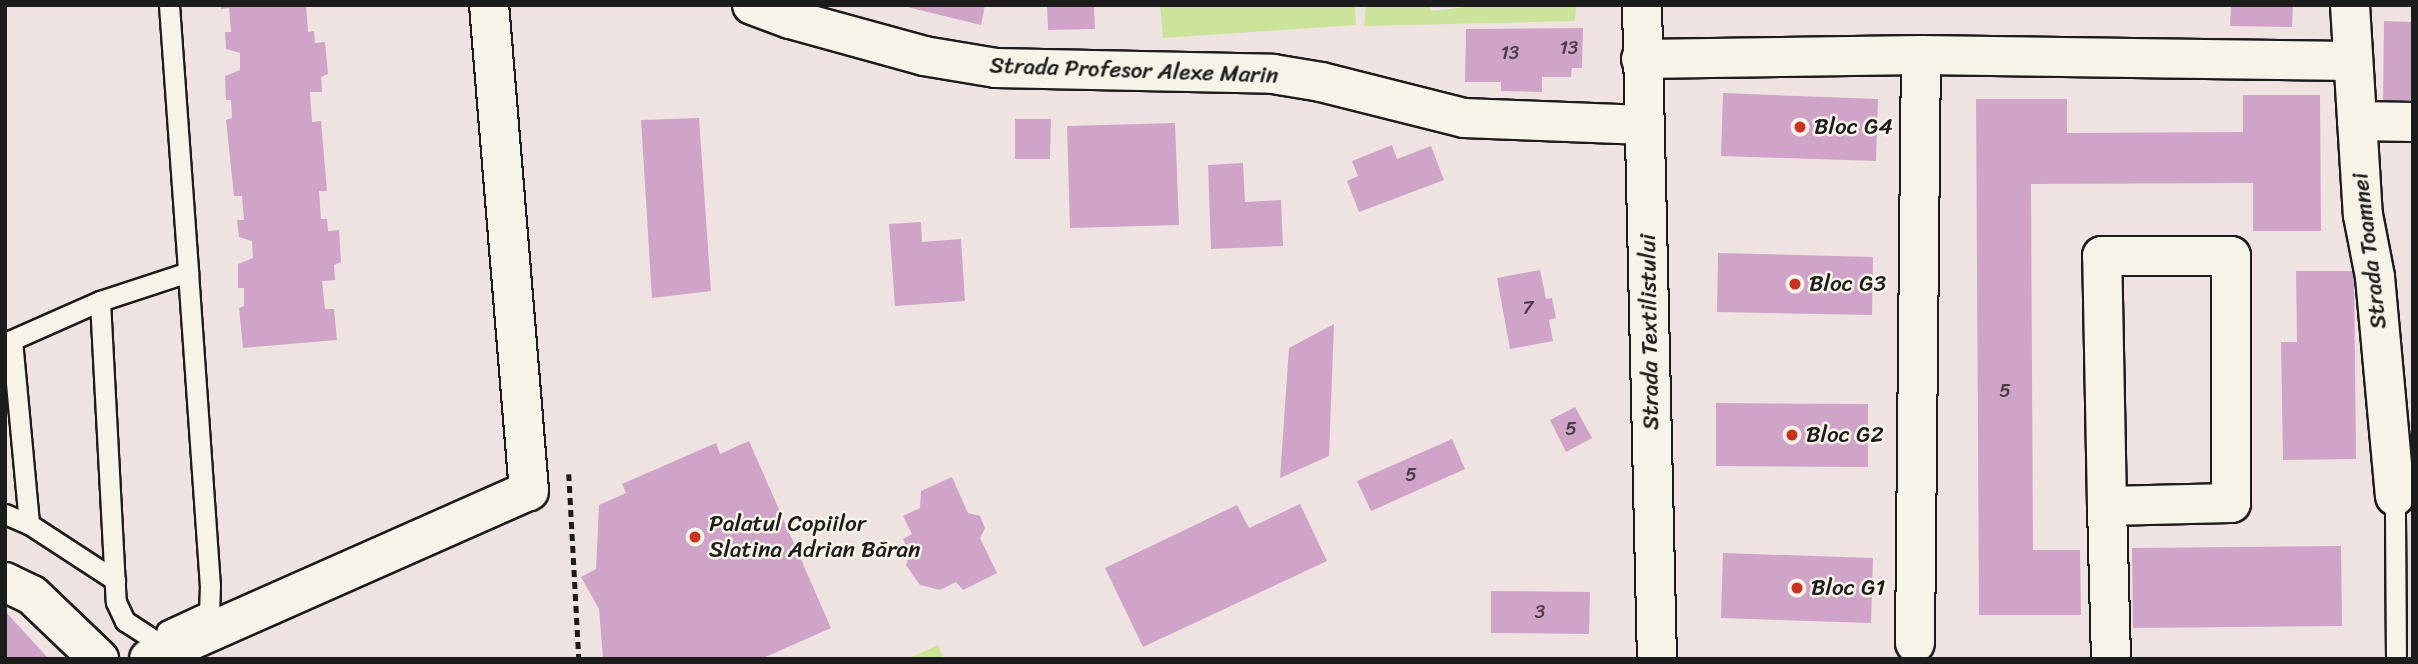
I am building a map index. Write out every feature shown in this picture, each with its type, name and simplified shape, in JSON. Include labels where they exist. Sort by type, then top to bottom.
[{"type":"street","points":[[151,651],[529,491],[489,5]]},
{"type":"street","name":"Strada Profesor Alexe Marin","points":[[752,5],[790,19],[924,56],[996,68],[1273,74],[1321,82],[1464,118],[1645,125]]},
{"type":"street","name":"Strada Textilistului","points":[[1642,5],[1641,59],[1645,125],[1657,659]]},
{"type":"street","name":"Strada Toamnei","points":[[2350,5],[2363,215],[2375,277],[2404,496]]},
{"type":"street","points":[[1641,59],[1921,55],[2352,61]]},
{"type":"street","points":[[1916,643],[1921,55]]},
{"type":"street","points":[[2357,121],[2413,122]]},
{"type":"street","points":[[2107,506],[2231,503],[2231,256],[2102,256],[2110,659]]},
{"type":"street","points":[[5,582],[32,595],[99,659]]},
{"type":"lane","points":[[100,301],[116,602],[125,621],[151,651],[209,611],[210,585],[169,5]]},
{"type":"lane","points":[[29,524],[8,342],[100,301],[188,272]]},
{"type":"lane","points":[[2396,659],[2404,496]]},
{"type":"lane","points":[[5,514],[29,524],[115,580]]},
{"type":"path","points":[[569,474],[579,659]]},
{"type":"green space","points":[[1160,5],[1355,5],[1356,25],[1163,38]]},
{"type":"green space","points":[[1366,5],[1430,5],[1431,11],[1483,5],[1576,5],[1575,21],[1364,26]]},
{"type":"green space","points":[[938,645],[944,659],[907,659]]},
{"type":"building","points":[[221,5],[306,5],[308,32],[314,31],[315,43],[325,42],[328,74],[321,77],[322,92],[310,92],[312,122],[321,121],[327,191],[319,191],[321,219],[327,219],[328,231],[339,230],[341,262],[334,265],[335,280],[322,281],[325,309],[334,309],[337,340],[243,348],[239,308],[244,306],[244,288],[238,288],[238,264],[253,258],[252,241],[239,237],[237,220],[244,220],[242,196],[234,196],[226,120],[232,118],[231,100],[226,100],[225,76],[240,70],[240,53],[226,49],[225,32],[231,32],[229,8],[221,9]]},
{"type":"building","points":[[899,5],[985,5],[981,25]]},
{"type":"building","points":[[1047,5],[1094,5],[1095,29],[1048,30]]},
{"type":"building","points":[[2231,5],[2293,5],[2292,27],[2230,26]]},
{"type":"building","points":[[2384,21],[2413,22],[2413,105],[2383,104]]},
{"type":"building","points":[[1583,28],[1582,68],[1572,68],[1571,77],[1542,77],[1542,92],[1501,91],[1501,82],[1465,82],[1466,29]]},
{"type":"building","name":"Bloc G4","points":[[1723,93],[1878,99],[1876,161],[1721,156]]},
{"type":"building","points":[[2243,95],[2320,95],[2321,231],[2253,231],[2253,183],[2031,184],[2033,550],[2080,550],[2081,615],[1979,615],[1976,99],[2067,99],[2067,133],[2243,132]]},
{"type":"building","points":[[699,118],[711,291],[652,298],[641,120]]},
{"type":"building","points":[[1015,119],[1051,119],[1050,159],[1015,159]]},
{"type":"building","points":[[1175,123],[1179,225],[1070,228],[1067,126]]},
{"type":"building","points":[[1392,145],[1397,159],[1431,146],[1444,180],[1359,212],[1347,181],[1358,176],[1352,161]]},
{"type":"building","points":[[1243,163],[1245,202],[1281,200],[1283,246],[1211,249],[1208,165]]},
{"type":"building","points":[[921,222],[922,242],[961,239],[965,301],[895,306],[889,224]]},
{"type":"building","name":"Bloc G3","points":[[1718,253],[1873,257],[1872,315],[1717,312]]},
{"type":"building","points":[[1540,270],[1546,299],[1552,298],[1556,318],[1549,320],[1553,341],[1510,349],[1497,278]]},
{"type":"building","points":[[2296,271],[2354,271],[2356,459],[2283,460],[2281,342],[2297,342]]},
{"type":"building","points":[[1334,324],[1329,456],[1280,478],[1289,348]]},
{"type":"building","name":"Bloc G2","points":[[1716,403],[1868,404],[1868,467],[1716,466]]},
{"type":"building","points":[[1575,407],[1592,438],[1566,452],[1550,420]]},
{"type":"building","points":[[1452,439],[1465,469],[1371,511],[1357,481]]},
{"type":"building","name":"Palatul Copiilor Slatina Adrian Băran","points":[[749,441],[831,628],[761,659],[603,659],[599,609],[581,577],[596,569],[599,505],[626,493],[622,484],[716,443],[720,454]]},
{"type":"building","points":[[952,477],[968,513],[980,516],[985,528],[980,538],[997,573],[963,590],[956,582],[940,590],[920,585],[906,565],[910,554],[903,539],[912,534],[903,516],[920,508],[921,491]]},
{"type":"building","points":[[1300,504],[1327,561],[1143,647],[1105,568],[1237,505],[1249,528]]},
{"type":"building","points":[[2341,546],[2342,626],[2133,628],[2132,548]]},
{"type":"building","name":"Bloc G1","points":[[1723,553],[1873,558],[1871,623],[1721,618]]},
{"type":"building","points":[[1491,591],[1590,592],[1589,634],[1491,633]]},
{"type":"building","points":[[5,611],[49,659],[5,659]]},
{"type":"place","name":"Bloc G4","points":[[1800,127]]},
{"type":"place","name":"Bloc G3","points":[[1795,284]]},
{"type":"place","name":"Bloc G2","points":[[1792,435]]},
{"type":"place","name":"Palatul Copiilor Slatina Adrian Băran","points":[[695,537]]},
{"type":"place","name":"Bloc G1","points":[[1797,588]]}]
